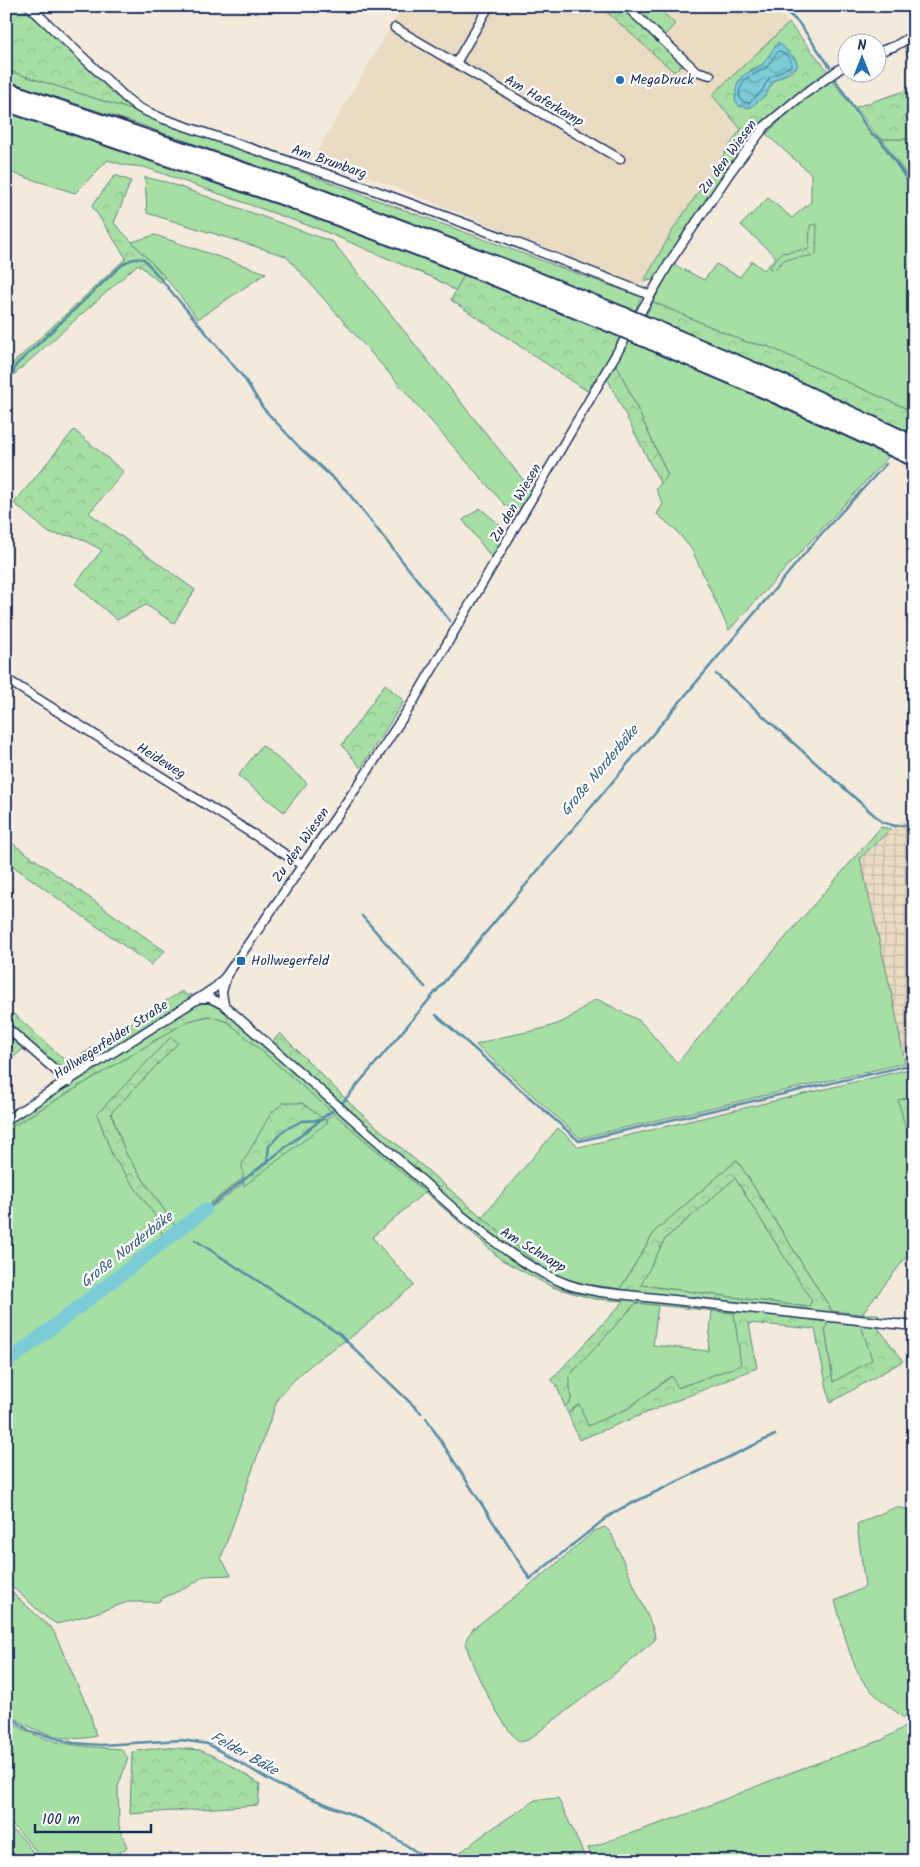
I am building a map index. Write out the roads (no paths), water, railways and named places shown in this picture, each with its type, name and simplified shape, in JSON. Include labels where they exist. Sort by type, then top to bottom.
[{"type":"highway","points":[[6,90],[304,190],[519,273],[621,321],[783,384],[914,444]]},
{"type":"highway","points":[[6,103],[286,198],[455,262],[621,321]]},
{"type":"highway","points":[[645,331],[776,395],[914,458]]},
{"type":"street","name":"Am Brunbarg","points":[[29,6],[126,98],[139,108],[161,118],[368,188],[650,295]]},
{"type":"street","points":[[456,63],[488,6]]},
{"type":"street","points":[[626,6],[696,71],[710,75]]},
{"type":"street","name":"Am Haferkamp","points":[[395,28],[620,159]]},
{"type":"street","points":[[888,48],[914,35]]},
{"type":"street","name":"Zu den Wiesen","points":[[226,976],[363,778],[413,702],[650,295],[731,170],[765,126],[800,97],[838,70]]},
{"type":"street","name":"Heideweg","points":[[6,680],[302,864]]},
{"type":"street","points":[[224,1005],[222,992],[226,976]]},
{"type":"street","name":"Hollwegerfelder Straße","points":[[6,1120],[69,1082],[199,998],[217,986],[226,976]]},
{"type":"street","name":"Am Schnapp","points":[[199,998],[210,998],[224,1005],[343,1108],[461,1215],[501,1247],[542,1273],[568,1285],[600,1292],[914,1326]]},
{"type":"street","points":[[6,1027],[69,1082]]},
{"type":"water","points":[[778,42],[795,58],[798,66],[773,81],[766,95],[750,108],[739,106],[735,100],[737,84],[742,76],[763,64]]},
{"type":"waterway","points":[[780,6],[799,23],[830,67]]},
{"type":"waterway","points":[[834,78],[872,135],[879,138],[914,189]]},
{"type":"waterway","points":[[13,373],[16,365],[119,267],[130,260],[144,259],[244,378],[263,408],[301,449],[346,490],[450,621]]},
{"type":"waterway","points":[[6,388],[12,382]]},
{"type":"waterway","name":"Große Norderbäke","points":[[343,1102],[822,533],[886,464]]},
{"type":"waterway","points":[[716,674],[882,822],[895,826],[914,824]]},
{"type":"waterway","points":[[362,916],[425,987]]},
{"type":"waterway","points":[[436,1015],[579,1141],[914,1064]]},
{"type":"waterway","name":"Große Norderbäke","points":[[205,1210],[336,1108]]},
{"type":"waterway","name":"Große Norderbäke","points":[[267,1163],[269,1146],[284,1130],[302,1121],[322,1120]]},
{"type":"waterway","name":"Große Norderbäke","points":[[6,1363],[205,1210]]},
{"type":"waterway","points":[[195,1240],[339,1334],[421,1413]]},
{"type":"waterway","points":[[426,1418],[530,1579],[620,1509],[775,1435]]},
{"type":"waterway","name":"Felder Bäke","points":[[6,1714],[30,1731],[73,1743],[101,1745],[181,1740],[208,1744],[278,1785],[348,1813],[379,1828],[431,1861]]},
{"type":"place","name":"MegaDruck","points":[[620,80]]},
{"type":"place","name":"Hollwegerfeld","points":[[241,961]]}]
